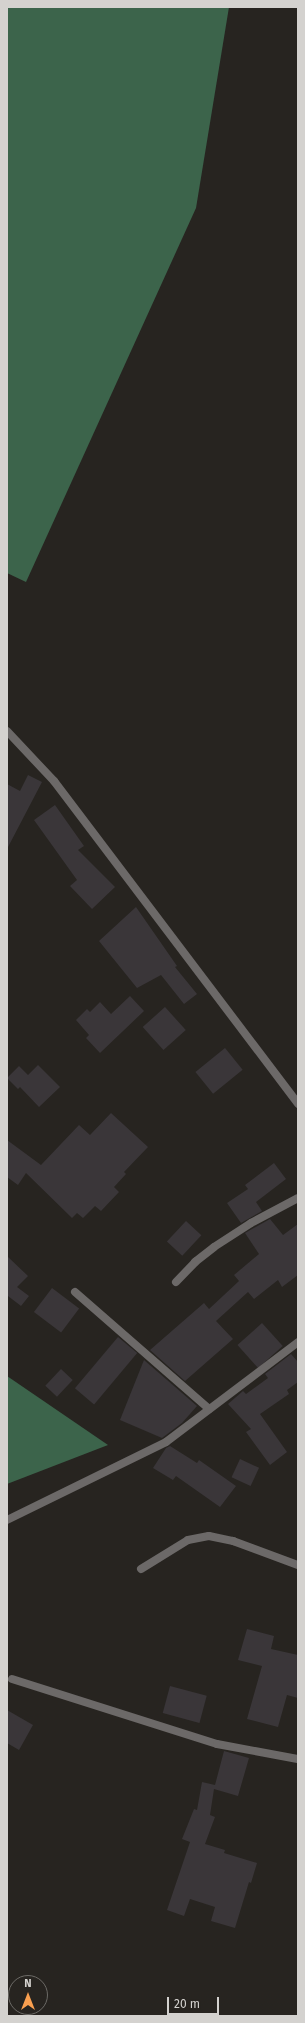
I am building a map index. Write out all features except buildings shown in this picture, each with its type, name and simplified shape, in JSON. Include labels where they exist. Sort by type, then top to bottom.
[{"type":"street","points":[[7,731],[54,781],[298,1104]]},
{"type":"street","points":[[176,1282],[195,1262],[214,1247],[251,1223],[298,1198]]},
{"type":"street","points":[[75,1292],[209,1409]]},
{"type":"street","points":[[7,1520],[166,1442],[298,1342]]},
{"type":"street","points":[[142,1569],[188,1540],[209,1536],[233,1541],[298,1565]]},
{"type":"street","points":[[12,1679],[217,1744],[298,1759]]},
{"type":"green space","points":[[7,7],[229,7],[196,208],[26,582],[7,573]]},
{"type":"green space","points":[[7,1376],[108,1445],[7,1484]]}]
